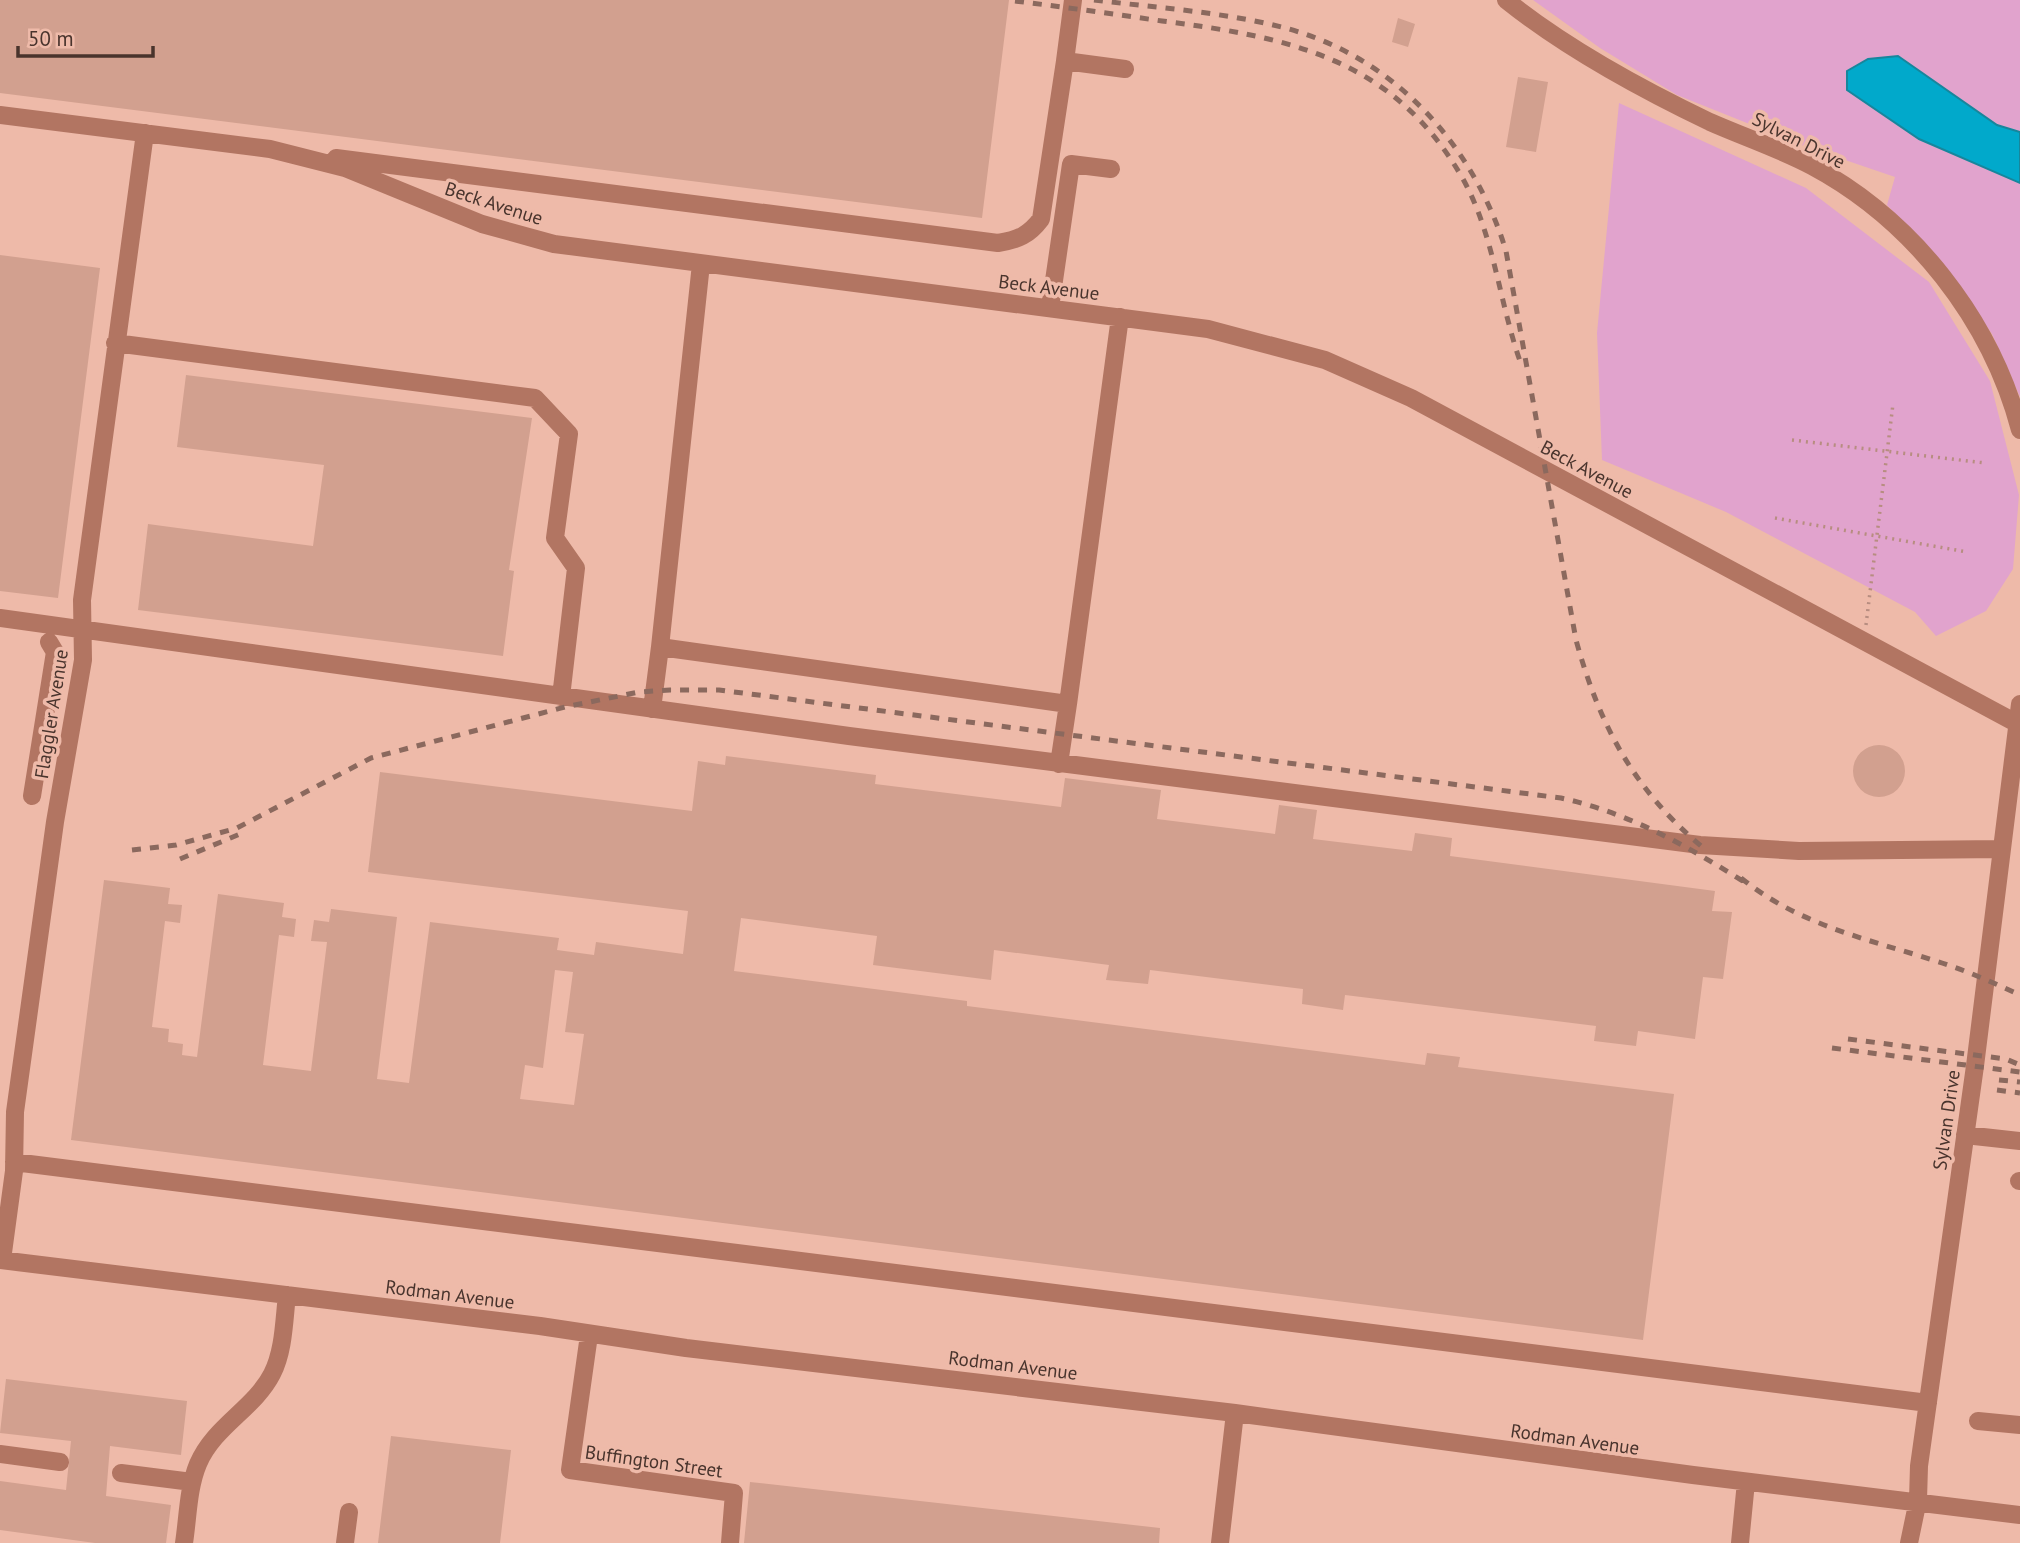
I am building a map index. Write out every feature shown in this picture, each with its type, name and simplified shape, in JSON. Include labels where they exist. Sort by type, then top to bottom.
[{"type":"street","points":[[270,149],[998,243],[1017,240],[1032,231],[1041,219],[1073,0]]},
{"type":"street","name":"Sylvan Drive","points":[[1506,0],[1619,76],[1713,123],[1813,166],[1878,210],[1906,234],[1932,264],[1975,324],[2005,387],[2020,430]]},
{"type":"street","points":[[1065,61],[1125,69]]},
{"type":"street","name":"Beck Avenue","points":[[0,115],[270,149],[345,169],[514,235],[554,244],[1120,317],[1220,332],[1281,346],[1354,372],[1411,398],[2019,724]]},
{"type":"street","name":"Flaggler Avenue","points":[[1,1260],[14,1162],[15,1112],[55,822],[83,660],[82,600],[145,133]]},
{"type":"street","points":[[1050,308],[1071,164],[1111,169]]},
{"type":"street","points":[[652,709],[701,264]]},
{"type":"street","points":[[1059,764],[1120,317]]},
{"type":"street","points":[[115,342],[535,398],[569,434],[555,538],[576,568],[561,697]]},
{"type":"street","points":[[0,618],[1059,764],[1700,845],[1851,851],[2002,849]]},
{"type":"street","points":[[32,796],[54,652],[49,642]]},
{"type":"street","points":[[660,647],[1068,704]]},
{"type":"street","name":"Sylvan Drive","points":[[1910,1542],[1918,1500],[1928,1403],[2020,705]]},
{"type":"street","points":[[1965,1135],[2020,1142]]},
{"type":"street","points":[[14,1162],[1928,1403]]},
{"type":"street","name":"Rodman Avenue","points":[[1,1260],[1235,1413],[1746,1482],[1918,1500],[2020,1515]]},
{"type":"street","points":[[184,1543],[192,1482],[198,1464],[217,1433],[255,1395],[272,1373],[283,1328],[287,1295]]},
{"type":"street","name":"Buffington Street","points":[[589,1335],[570,1471],[734,1493],[730,1543]]},
{"type":"street","points":[[1220,1543],[1235,1413]]},
{"type":"street","points":[[1979,1421],[2020,1426]]},
{"type":"street","points":[[0,1454],[60,1462]]},
{"type":"street","points":[[121,1473],[192,1482]]},
{"type":"street","points":[[1740,1543],[1746,1482]]},
{"type":"street","points":[[345,1543],[349,1512]]},
{"type":"path","points":[[1864,641],[1893,404]]},
{"type":"path","points":[[1792,440],[1985,463]]},
{"type":"path","points":[[1775,518],[1967,552]]},
{"type":"shaded area","points":[[1533,0],[2020,0],[2020,397],[1992,334],[1942,264],[1887,205],[1895,177],[1804,146],[1677,95],[1600,48]]},
{"type":"shaded area","points":[[1619,103],[1806,188],[1929,282],[1990,381],[2019,495],[2013,569],[1986,611],[1936,636],[1915,612],[1726,512],[1602,460],[1597,333]]},
{"type":"water","points":[[1898,56],[1997,125],[2020,132],[2020,183],[1919,139],[1847,90],[1847,71],[1868,59]]},
{"type":"building","points":[[0,0],[1009,0],[982,218],[0,93]]},
{"type":"building","points":[[1398,18],[1415,24],[1408,47],[1392,42]]},
{"type":"building","points":[[1518,77],[1548,82],[1536,152],[1506,147]]},
{"type":"building","points":[[0,255],[100,268],[58,598],[0,591]]},
{"type":"building","points":[[186,375],[532,418],[509,570],[514,571],[503,656],[138,610],[148,524],[313,546],[324,465],[177,447]]},
{"type":"building","points":[[1879,745],[1889,747],[1897,753],[1903,761],[1903,781],[1897,789],[1889,795],[1879,797],[1869,795],[1861,789],[1855,781],[1853,771],[1855,761],[1861,753],[1869,747]]},
{"type":"building","points":[[726,756],[876,775],[875,784],[1061,807],[1065,778],[1161,790],[1157,819],[1275,834],[1279,805],[1317,810],[1313,839],[1412,851],[1415,833],[1452,838],[1450,856],[1715,891],[1712,911],[1732,912],[1723,979],[1703,977],[1695,1039],[1638,1031],[1636,1046],[1594,1041],[1596,1026],[1345,995],[1343,1010],[1302,1004],[1303,989],[1150,970],[1148,984],[1106,980],[1109,965],[994,950],[991,980],[873,965],[877,936],[741,918],[734,971],[967,1001],[967,1006],[1425,1065],[1427,1053],[1460,1057],[1458,1067],[1674,1094],[1643,1340],[71,1140],[104,880],[170,888],[168,904],[182,905],[180,923],[165,921],[152,1027],[169,1029],[168,1042],[183,1044],[182,1055],[197,1057],[218,894],[284,903],[282,917],[296,919],[294,937],[279,935],[263,1065],[311,1071],[327,942],[311,941],[314,920],[329,922],[331,909],[397,917],[377,1079],[409,1083],[430,922],[559,938],[557,950],[594,955],[596,942],[683,954],[688,911],[368,872],[380,772],[692,811],[698,761],[725,765]],"holes":[[[555,970],[573,972],[565,1032],[584,1034],[574,1105],[520,1099],[525,1065],[543,1068]]]},
{"type":"building","points":[[6,1379],[187,1401],[181,1455],[110,1446],[106,1496],[171,1505],[166,1543],[95,1543],[0,1530],[0,1481],[66,1490],[71,1441],[0,1433]]},
{"type":"building","points":[[391,1436],[511,1450],[500,1543],[378,1543]]},
{"type":"building","points":[[750,1482],[1160,1528],[1159,1543],[744,1543]]},
{"type":"railway","points":[[1094,0],[1241,18],[1289,29],[1328,43],[1364,62],[1396,85],[1426,112],[1451,143],[1474,176],[1506,251],[1576,640],[1596,701],[1623,756],[1640,781],[1659,805],[1706,850]]},
{"type":"railway","points":[[1015,1],[1252,35],[1294,46],[1334,61],[1371,80],[1405,106],[1435,138],[1463,179],[1489,245],[1520,361]]},
{"type":"railway","points":[[132,850],[176,845],[237,828],[371,758],[565,707],[639,692],[719,690],[1561,798],[1635,822],[1704,857],[1749,885]]},
{"type":"railway","points":[[180,859],[240,834]]},
{"type":"railway","points":[[1741,878],[1786,908],[1810,919],[1957,968],[2020,995]]},
{"type":"railway","points":[[1848,1039],[2006,1059],[2020,1065]]},
{"type":"railway","points":[[1832,1048],[2020,1072]]},
{"type":"railway","points":[[1999,1080],[2020,1082]]},
{"type":"railway","points":[[1997,1090],[2020,1093]]}]
